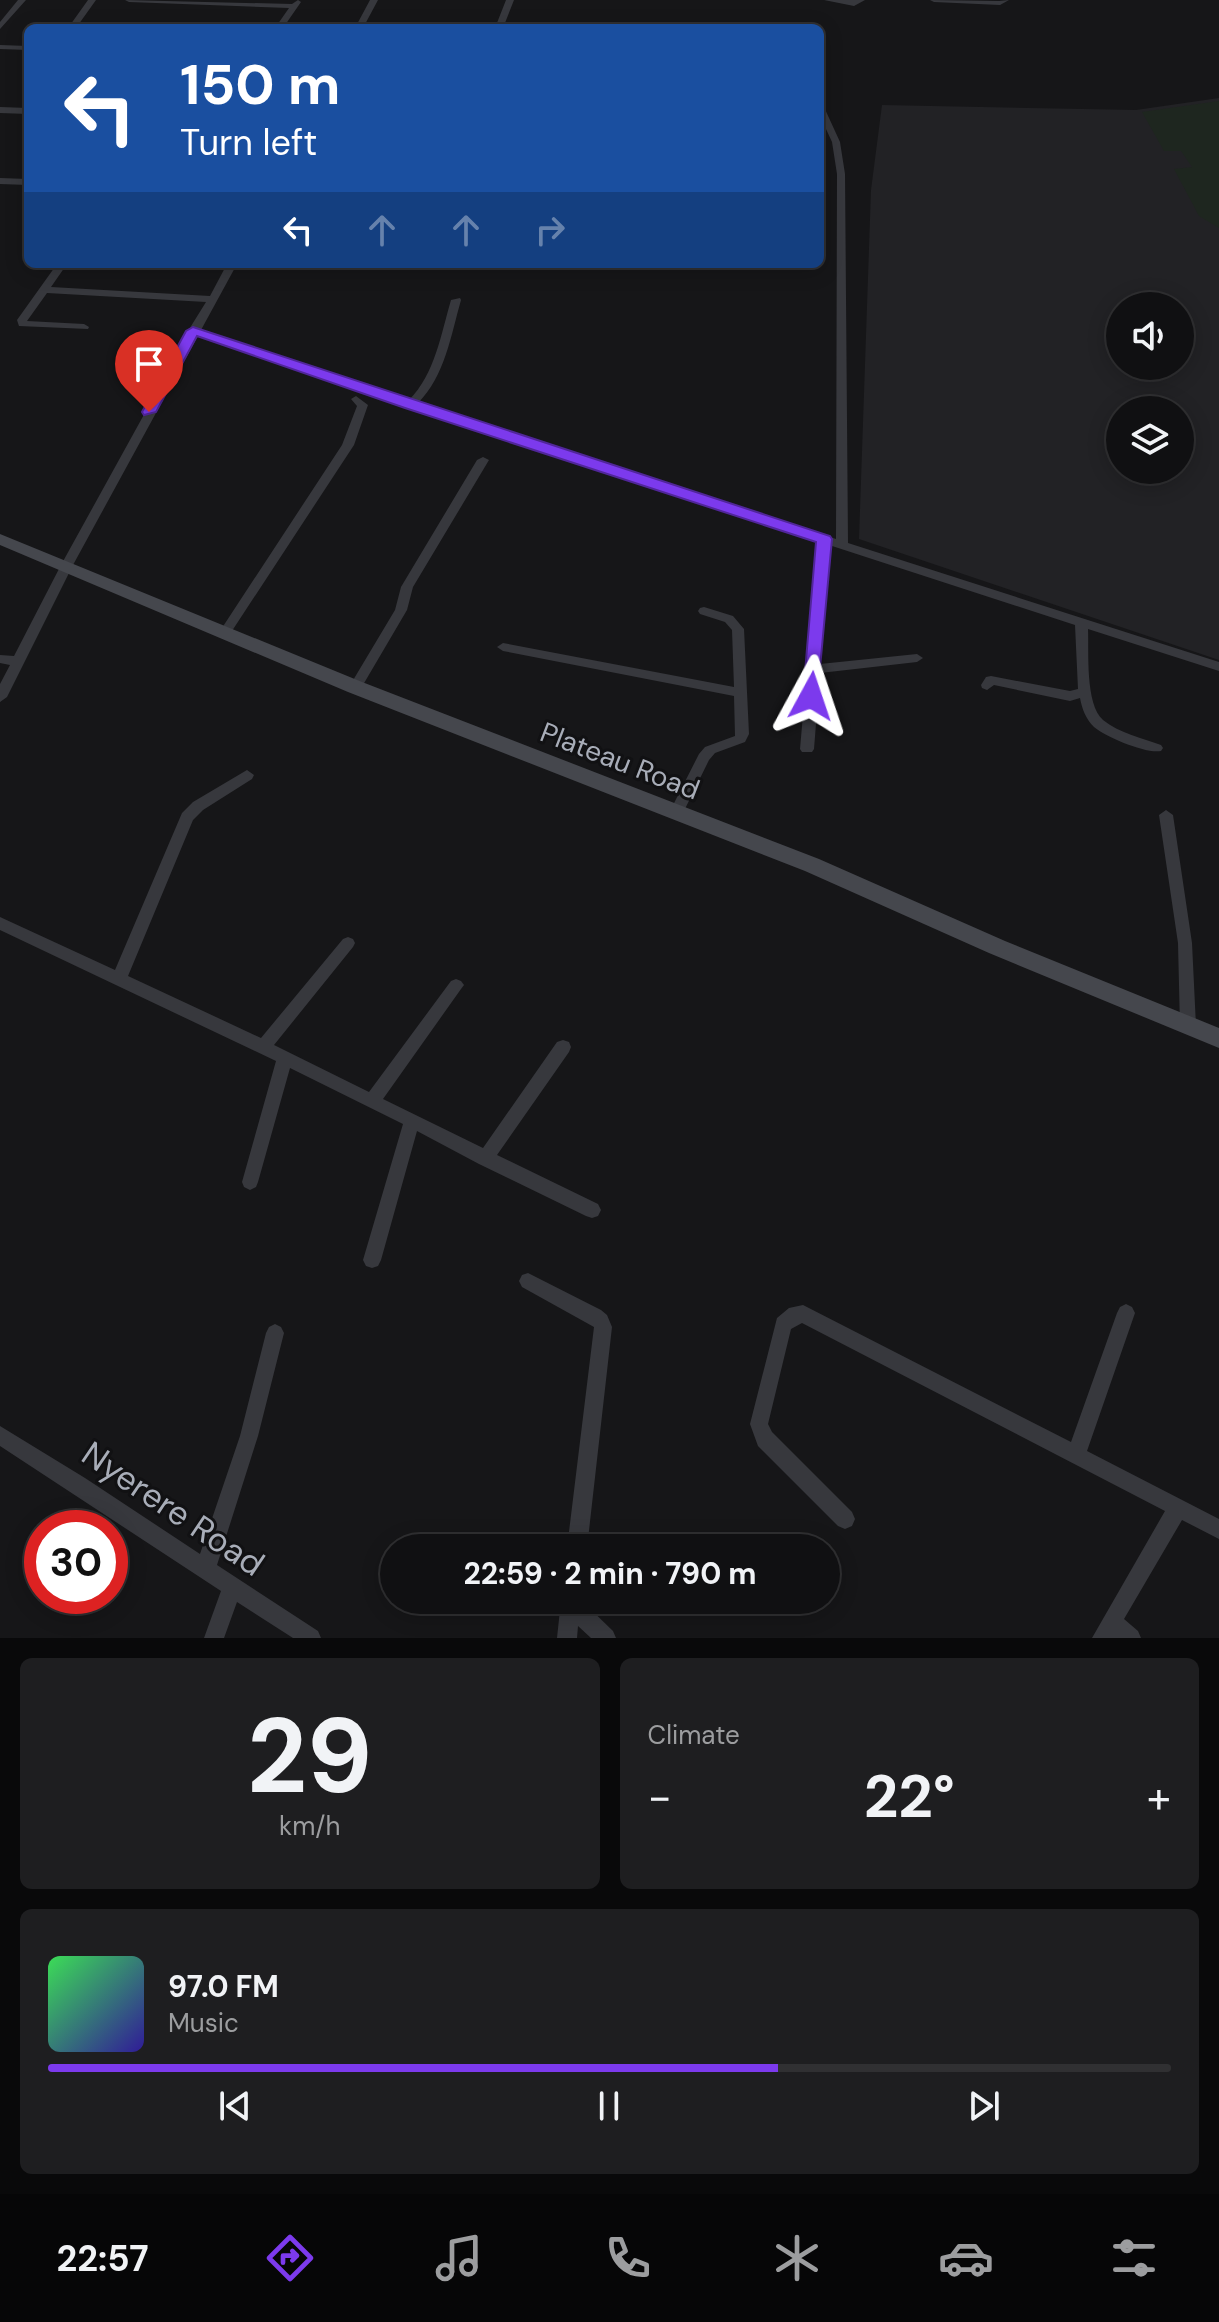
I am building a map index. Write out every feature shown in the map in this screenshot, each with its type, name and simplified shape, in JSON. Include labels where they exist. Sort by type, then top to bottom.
[{"type":"street","points":[[0,27],[22,0]]},
{"type":"street","points":[[75,24],[92,0]]},
{"type":"street","points":[[129,0],[297,3]]},
{"type":"street","points":[[361,24],[374,0]]},
{"type":"street","points":[[501,24],[510,0]]},
{"type":"street","points":[[828,0],[854,4],[861,0]]},
{"type":"street","points":[[934,0],[1000,3],[1005,0]]},
{"type":"street","points":[[282,24],[297,3]]},
{"type":"street","points":[[0,47],[24,48]]},
{"type":"street","points":[[0,110],[24,111]]},
{"type":"street","points":[[824,116],[836,142],[841,174],[842,544]]},
{"type":"street","points":[[0,181],[24,182]]},
{"type":"street","points":[[59,268],[22,320],[23,324],[84,327]]},
{"type":"street","points":[[0,697],[67,565],[230,268]]},
{"type":"street","points":[[44,290],[213,299]]},
{"type":"street","points":[[410,405],[423,394],[430,381],[456,300]]},
{"type":"street","points":[[193,331],[410,405],[1219,667]]},
{"type":"street","points":[[224,634],[348,445],[363,405],[356,399]]},
{"type":"street","points":[[355,687],[401,610],[407,587],[483,460]]},
{"type":"street","name":"Plateau Road","points":[[0,539],[355,687],[812,865],[997,947],[1219,1038]]},
{"type":"street","points":[[807,749],[824,539]]},
{"type":"street","points":[[676,813],[704,757],[710,750],[740,739],[743,719],[738,629],[729,619],[704,611]]},
{"type":"street","points":[[1081,623],[1089,711],[1096,722],[1156,748]]},
{"type":"street","points":[[503,647],[741,693]]},
{"type":"street","points":[[814,669],[917,658]]},
{"type":"street","points":[[0,659],[18,661]]},
{"type":"street","points":[[987,685],[991,680],[1070,696],[1085,692]]},
{"type":"street","points":[[119,979],[187,817],[198,806],[247,775]]},
{"type":"street","points":[[1166,815],[1185,943],[1188,1026]]},
{"type":"street","points":[[0,923],[263,1047],[592,1210]]},
{"type":"street","points":[[263,1047],[348,943]]},
{"type":"street","points":[[372,1101],[456,985]]},
{"type":"street","points":[[485,1159],[563,1047]]},
{"type":"street","points":[[250,1182],[285,1058]]},
{"type":"street","points":[[372,1260],[412,1121]]},
{"type":"street","points":[[528,1281],[595,1316],[603,1327],[579,1534]]},
{"type":"street","points":[[1076,1455],[1126,1313]]},
{"type":"street","points":[[845,1519],[765,1439],[759,1424],[783,1324],[795,1314],[803,1314],[1219,1529]]},
{"type":"street","points":[[205,1570],[249,1436],[275,1333]]},
{"type":"street","name":"Nyerere Road","points":[[0,1435],[75,1480],[205,1570],[311,1638]]},
{"type":"street","points":[[1131,1638],[1107,1630],[1178,1508]]},
{"type":"street","points":[[214,1638],[232,1588]]},
{"type":"street","points":[[567,1638],[570,1614]]},
{"type":"street","points":[[582,1614],[606,1638]]},
{"type":"shaded area","points":[[1219,98],[1219,660],[859,539],[871,190],[882,105],[1136,110]]},
{"type":"shaded area","points":[[1219,101],[1219,228],[1199,216],[1174,169],[1192,167],[1181,151],[1164,151],[1142,112]]},
{"type":"route","points":[[149,412],[193,331],[824,539],[811,696]]}]
